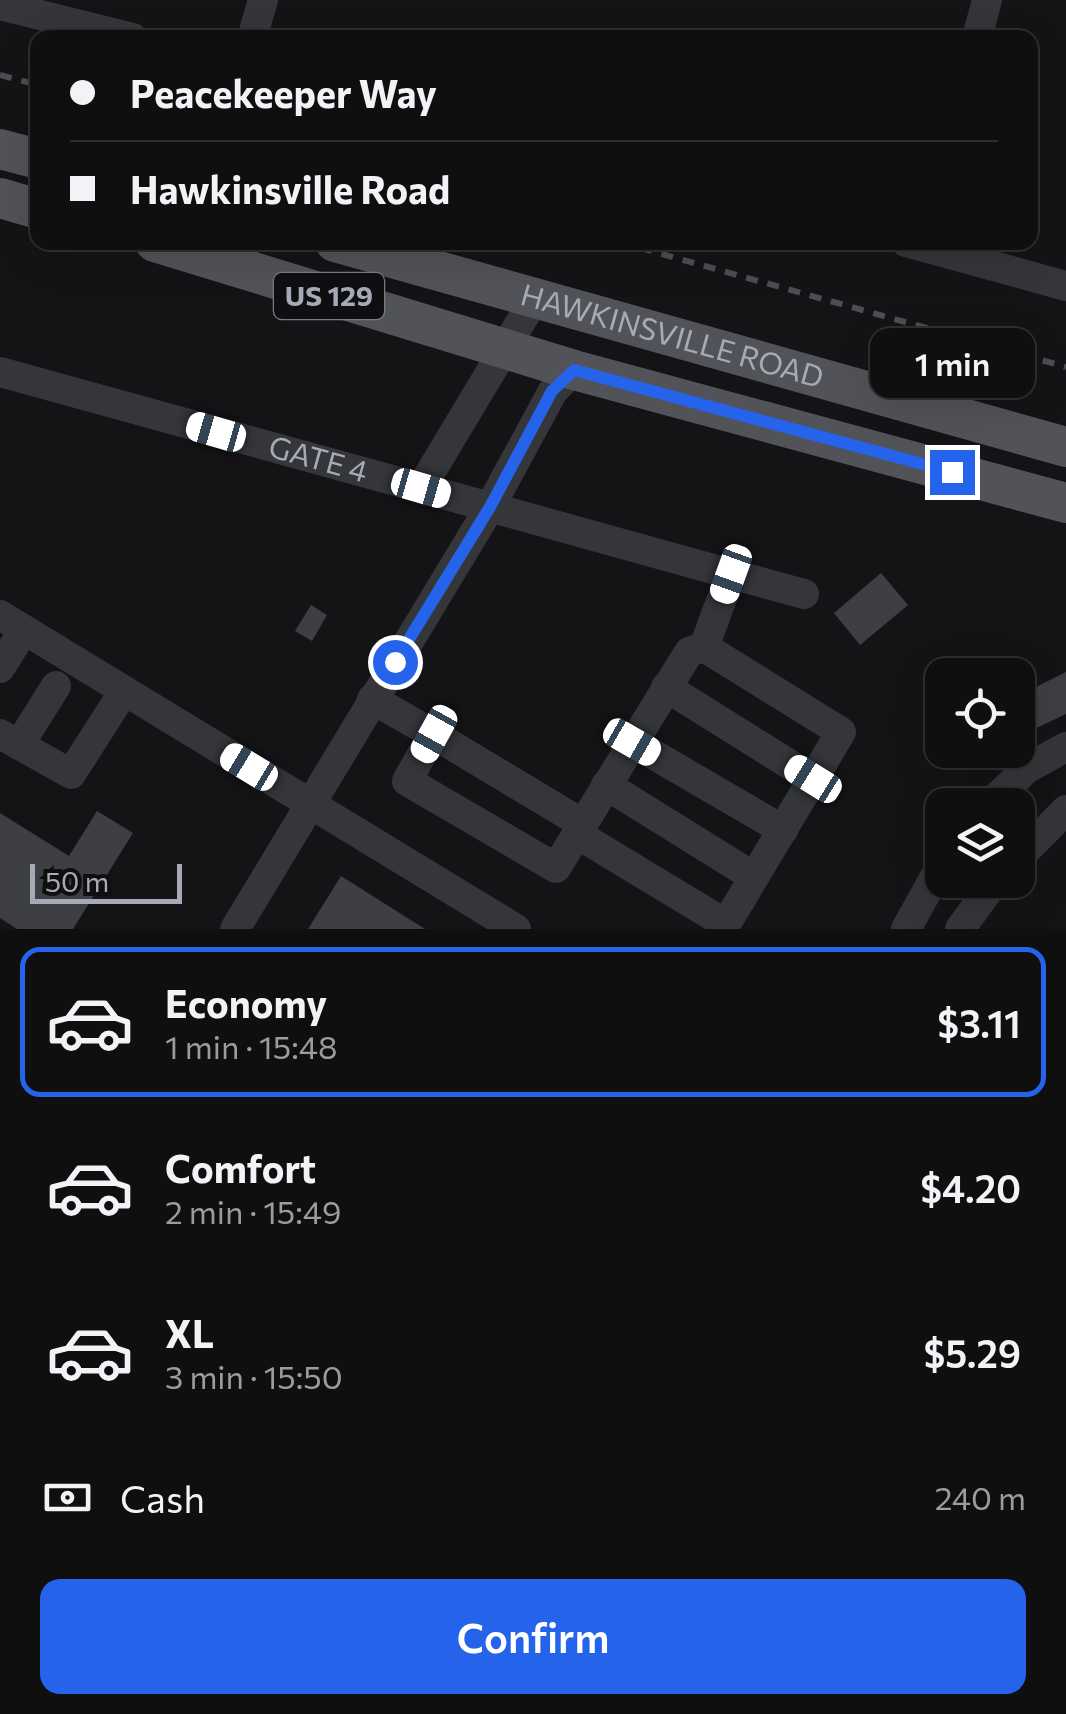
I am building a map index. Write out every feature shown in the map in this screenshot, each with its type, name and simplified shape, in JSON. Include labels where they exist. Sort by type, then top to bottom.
[{"type":"main road","points":[[0,149],[30,157]]},
{"type":"main road","points":[[0,198],[30,207]]},
{"type":"main road","name":"HAWKINSVILLE ROAD","points":[[181,250],[574,370],[1066,503]]},
{"type":"main road","name":"HAWKINSVILLE ROAD","points":[[363,250],[1066,447]]},
{"type":"street","points":[[254,30],[263,0]]},
{"type":"street","points":[[979,30],[988,0]]},
{"type":"street","points":[[0,5],[101,30]]},
{"type":"street","points":[[937,250],[1066,286]]},
{"type":"street","points":[[421,488],[534,298]]},
{"type":"street","points":[[235,929],[490,507],[552,391],[574,370]]},
{"type":"street","name":"GATE 4","points":[[0,372],[804,594]]},
{"type":"street","points":[[704,647],[731,574]]},
{"type":"street","points":[[0,668],[12,622],[516,929]]},
{"type":"street","points":[[374,696],[434,734],[580,829],[725,927],[841,732],[704,647],[688,652],[632,742],[580,829],[556,868],[408,781],[434,734]]},
{"type":"street","points":[[56,686],[9,739],[71,774],[124,690]]},
{"type":"street","points":[[666,687],[813,779]]},
{"type":"street","points":[[632,742],[782,830]]},
{"type":"street","points":[[1006,788],[1026,769],[1066,748]]},
{"type":"street","points":[[606,785],[754,876]]},
{"type":"street","points":[[1035,841],[1066,810]]},
{"type":"street","points":[[906,929],[925,895]]},
{"type":"street","points":[[960,929],[983,898]]},
{"type":"building","points":[[881,573],[908,605],[860,645],[834,613]]},
{"type":"building","points":[[311,605],[327,615],[312,641],[295,631]]},
{"type":"building","points":[[1066,672],[1066,714],[1035,729],[1035,688]]},
{"type":"building","points":[[97,811],[133,833],[73,929],[17,929],[0,918],[0,813],[69,856]]},
{"type":"building","points":[[341,876],[425,929],[308,929]]},
{"type":"railway","points":[[0,75],[30,83]]},
{"type":"railway","points":[[648,250],[1066,367]]},
{"type":"route","points":[[395,662],[490,507],[552,391],[574,370],[952,472]]}]
